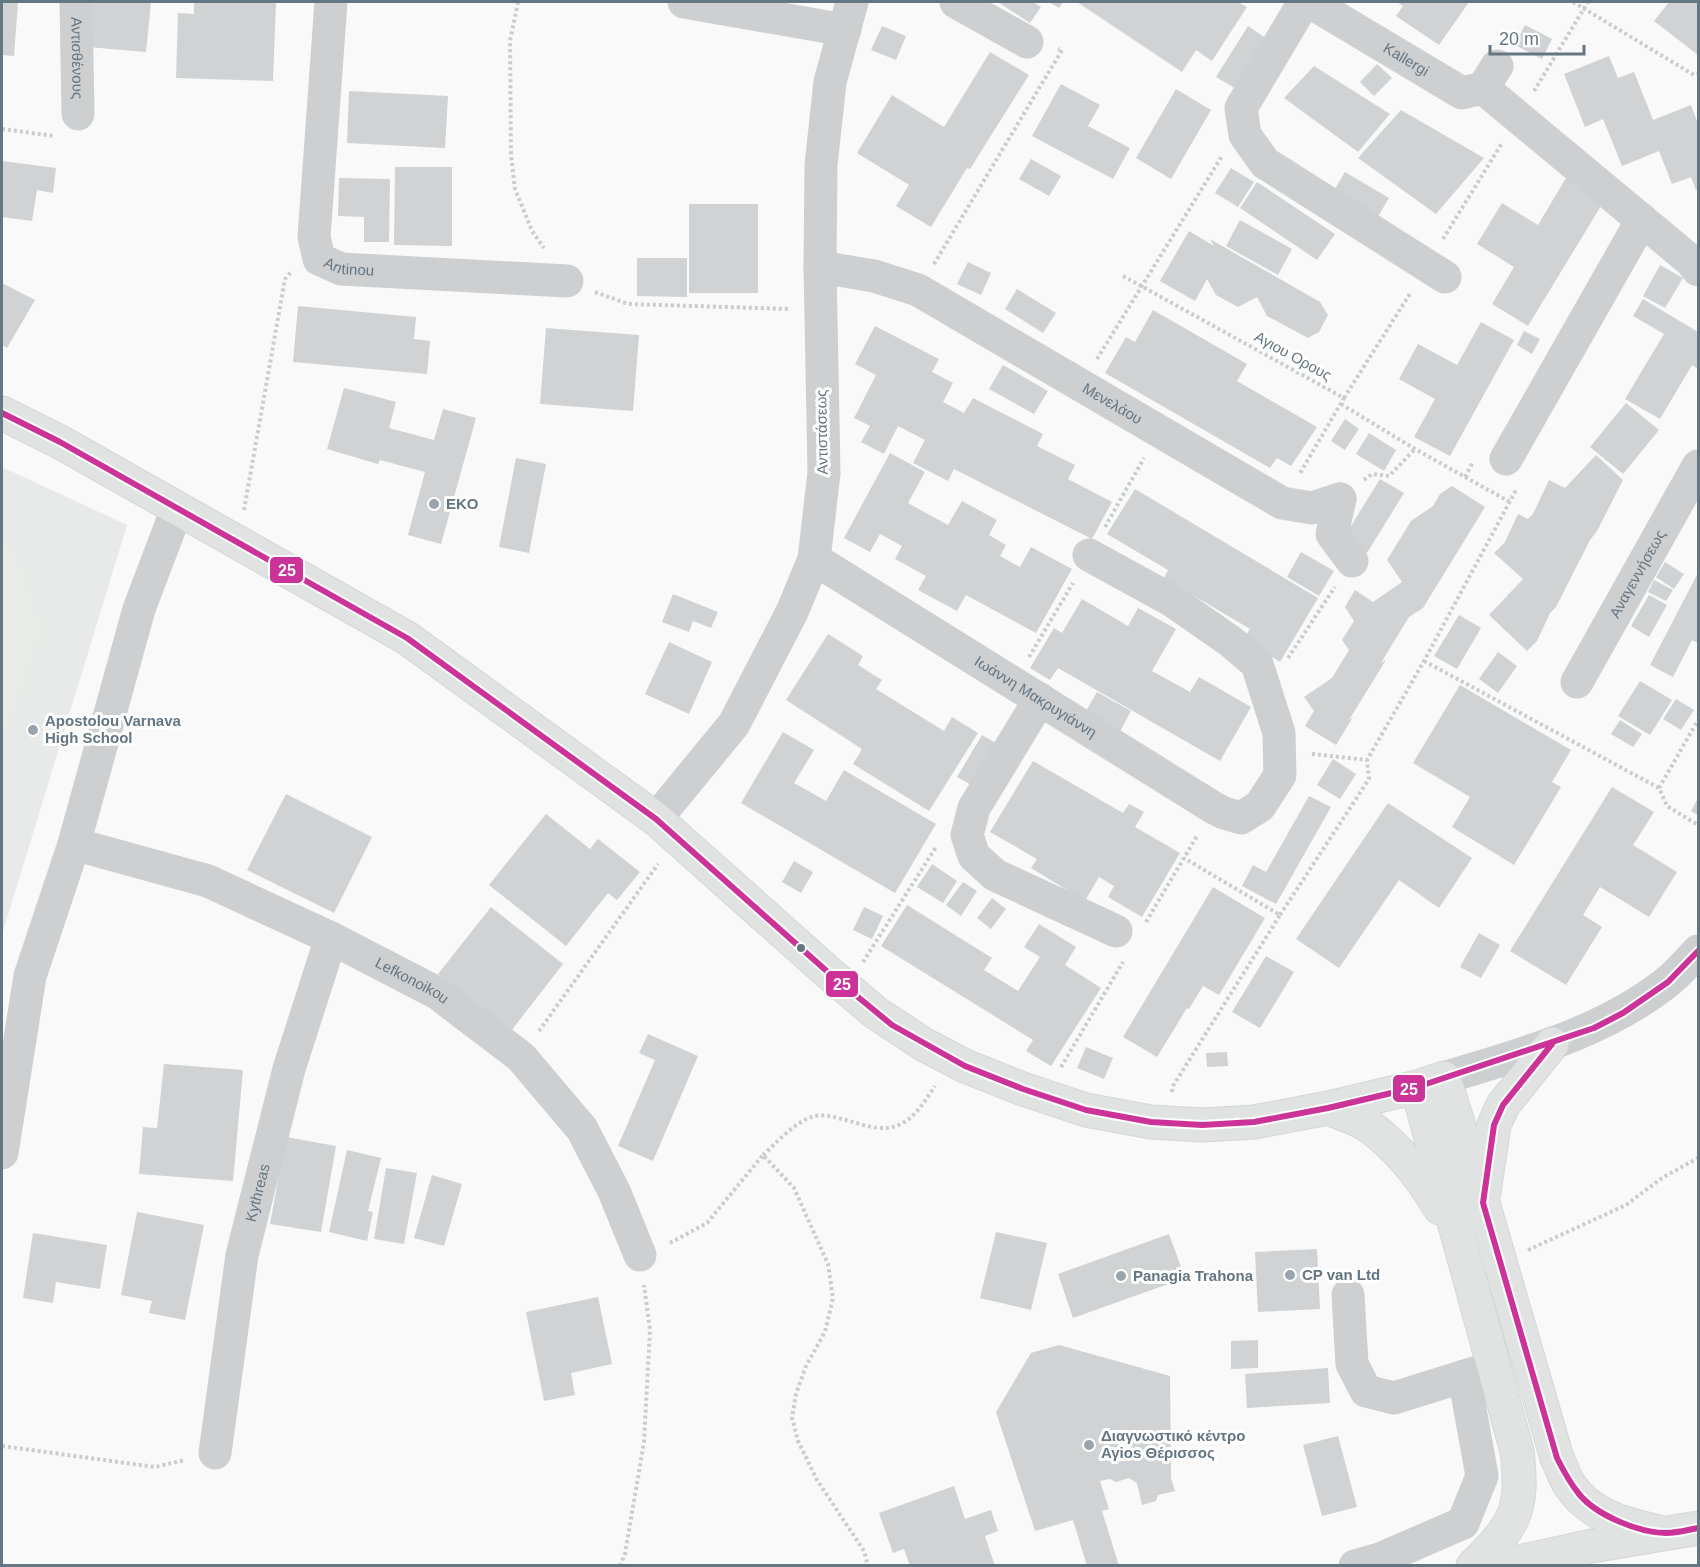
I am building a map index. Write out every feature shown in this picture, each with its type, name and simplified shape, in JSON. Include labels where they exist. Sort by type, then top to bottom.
[{"type":"main road","points":[[2,413],[60,442],[407,638],[666,828],[892,1025],[952,1059],[1023,1089],[1086,1110],[1151,1122],[1202,1125],[1254,1122],[1328,1108],[1430,1083]]},
{"type":"main road","points":[[1483,1203],[1494,1125],[1503,1105],[1552,1044]]},
{"type":"main road","points":[[1430,1083],[1483,1203],[1557,1458],[1569,1484],[1585,1502],[1600,1514],[1617,1522],[1662,1533]]},
{"type":"main road","points":[[1430,1083],[1479,1371],[1517,1451],[1521,1480],[1518,1503],[1511,1523],[1500,1540],[1473,1566]]},
{"type":"main road","points":[[1328,1108],[1356,1119],[1403,1156],[1421,1177],[1456,1232]]},
{"type":"main road","points":[[1501,1566],[1662,1533],[1698,1528]]},
{"type":"street","name":"Αντισθένους","points":[[76,2],[78,114]]},
{"type":"street","name":"Antinou","points":[[331,2],[314,237],[319,260],[341,269],[567,281]]},
{"type":"street","points":[[684,2],[848,16]]},
{"type":"street","points":[[956,2],[1027,42]]},
{"type":"street","points":[[1304,2],[1241,108],[1245,135],[1265,163],[1445,277]]},
{"type":"street","name":"Kallergi","points":[[1310,2],[1462,93],[1490,77],[1518,117]]},
{"type":"street","name":"Αντιστάσεως","points":[[666,828],[734,724],[792,612],[814,559],[824,473],[820,309],[821,165],[830,82],[848,16]]},
{"type":"street","points":[[1518,117],[1695,266]]},
{"type":"street","points":[[1514,470],[1642,220]]},
{"type":"street","name":"Μενελάου","points":[[820,267],[874,276],[918,290],[1282,503],[1312,508],[1340,499]]},
{"type":"street","name":"Αναγεννήσεως","points":[[1577,682],[1698,466]]},
{"type":"street","points":[[1340,499],[1332,534],[1352,561]]},
{"type":"street","points":[[2,1153],[30,976],[74,844],[139,609],[177,509]]},
{"type":"street","points":[[1089,555],[1171,600],[1230,641],[1257,664],[1279,733],[1279,750]]},
{"type":"street","name":"Ιωάννη Μακρυγιάννη","points":[[814,559],[1224,813],[1241,818],[1260,806],[1280,775],[1279,750]]},
{"type":"street","points":[[1040,699],[974,808],[966,834],[974,856],[995,874],[1116,931]]},
{"type":"street","name":"Lefkonoikou","points":[[74,844],[208,881],[331,938],[437,993],[521,1057],[582,1129],[614,1191],[640,1255]]},
{"type":"street","name":"Kythreas","points":[[215,1453],[242,1255],[289,1069],[331,938]]},
{"type":"street","points":[[1430,1083],[1552,1044],[1594,1028],[1630,1008],[1668,982],[1698,951]]},
{"type":"street","points":[[1348,1295],[1352,1364],[1366,1391],[1394,1398],[1479,1371],[1482,1476],[1463,1523],[1380,1559],[1355,1566]]},
{"type":"path","points":[[518,2],[510,41],[511,155],[515,189],[532,231],[567,281],[628,304],[820,309]]},
{"type":"path","points":[[1573,2],[1694,75],[1698,74]]},
{"type":"path","points":[[1518,117],[1588,2]]},
{"type":"path","points":[[918,290],[1062,50],[1027,42]]},
{"type":"path","points":[[2,129],[56,136],[78,114]]},
{"type":"path","points":[[1081,386],[1229,143],[1245,135]]},
{"type":"path","points":[[238,544],[285,279],[316,244]]},
{"type":"path","name":"Αγιου Ορους","points":[[1123,276],[1344,398],[1341,404]]},
{"type":"path","points":[[1282,503],[1341,404],[1415,449],[1510,502]]},
{"type":"path","points":[[1340,499],[1372,474],[1389,476],[1415,449]]},
{"type":"path","points":[[1169,1123],[1173,1086],[1280,915],[1369,779],[1367,760],[1424,661],[1510,502],[1514,470]]},
{"type":"path","points":[[1266,691],[1352,561]]},
{"type":"path","points":[[1424,661],[1659,788],[1667,806],[1698,825]]},
{"type":"path","points":[[1659,788],[1698,720]]},
{"type":"path","points":[[1279,750],[1367,760]]},
{"type":"path","points":[[521,1057],[666,828]]},
{"type":"path","points":[[847,988],[943,836],[966,834]]},
{"type":"path","points":[[1184,858],[1280,915]]},
{"type":"path","points":[[620,1566],[625,1554],[644,1431],[650,1330],[640,1255],[676,1241],[707,1223],[763,1155],[801,1121],[825,1115],[878,1128],[897,1126],[920,1110],[952,1059]]},
{"type":"path","points":[[763,1155],[794,1188],[828,1264],[833,1298],[825,1332],[806,1366],[796,1394],[792,1418],[798,1441],[817,1480],[864,1551],[868,1566]]},
{"type":"path","points":[[1499,1258],[1535,1249],[1626,1205],[1662,1178],[1698,1158]]},
{"type":"path","points":[[2,1446],[155,1467],[215,1453]]},
{"type":"shaded area","name":"Apostolou Varnava High School","points":[[2,467],[127,525],[2,935]]},
{"type":"shaded area","points":[[2,538],[14,544],[44,629],[13,720],[2,736]]},
{"type":"building","points":[[2,2],[18,2],[14,56],[2,55]]},
{"type":"building","points":[[83,2],[151,2],[146,52],[88,47]]},
{"type":"building","points":[[194,2],[276,2],[273,81],[176,78],[178,13],[194,14]]},
{"type":"building","points":[[998,2],[1033,2],[1041,7],[1030,23]]},
{"type":"building","points":[[1049,2],[1063,2],[1059,8]]},
{"type":"building","points":[[1077,2],[1238,2],[1247,7],[1212,61],[1196,50],[1182,72]]},
{"type":"building","points":[[1397,2],[1469,2],[1439,45],[1396,16],[1403,6]]},
{"type":"building","points":[[1669,2],[1698,2],[1698,55],[1654,21]]},
{"type":"building","points":[[1525,25],[1552,39],[1542,59],[1515,45]]},
{"type":"building","points":[[882,26],[906,36],[896,60],[871,50]]},
{"type":"building","points":[[1248,26],[1267,39],[1236,89],[1216,77]]},
{"type":"building","points":[[990,52],[1029,75],[931,227],[896,206],[909,185],[857,153],[892,95],[944,127]]},
{"type":"building","points":[[1609,56],[1618,78],[1634,72],[1653,120],[1691,105],[1698,124],[1698,188],[1696,190],[1691,177],[1672,184],[1659,151],[1622,166],[1603,119],[1585,127],[1564,74]]},
{"type":"building","points":[[1377,64],[1392,78],[1374,96],[1360,82]]},
{"type":"building","points":[[1314,66],[1390,114],[1358,152],[1284,98]]},
{"type":"building","points":[[1061,84],[1100,105],[1088,126],[1130,148],[1113,179],[1032,136]]},
{"type":"building","points":[[1176,89],[1211,110],[1171,179],[1136,158]]},
{"type":"building","points":[[349,91],[448,96],[445,148],[347,143]]},
{"type":"building","points":[[1401,110],[1484,158],[1436,214],[1358,158]]},
{"type":"building","points":[[1031,159],[1061,176],[1049,196],[1019,179]]},
{"type":"building","points":[[2,161],[56,168],[53,193],[37,190],[32,221],[2,217]]},
{"type":"building","points":[[395,167],[452,167],[452,246],[394,245]]},
{"type":"building","points":[[1231,168],[1254,182],[1238,207],[1215,193]]},
{"type":"building","points":[[1345,172],[1389,198],[1377,218],[1333,192]]},
{"type":"building","points":[[339,178],[390,179],[389,242],[364,242],[364,217],[338,216]]},
{"type":"building","points":[[1566,178],[1604,201],[1528,326],[1492,304],[1514,267],[1477,244],[1502,203],[1538,225]]},
{"type":"building","points":[[1257,182],[1335,234],[1317,260],[1240,208]]},
{"type":"building","points":[[689,204],[758,204],[758,293],[689,293]]},
{"type":"building","points":[[1240,220],[1292,249],[1278,275],[1226,246]]},
{"type":"building","points":[[1189,231],[1214,246],[1210,239],[1320,302],[1328,315],[1319,332],[1308,338],[1267,316],[1257,297],[1238,307],[1216,295],[1207,279],[1195,301],[1160,281]]},
{"type":"building","points":[[637,258],[687,258],[687,297],[637,296]]},
{"type":"building","points":[[968,262],[991,273],[981,295],[957,284]]},
{"type":"building","points":[[1660,265],[1683,278],[1665,308],[1643,296]]},
{"type":"building","points":[[2,283],[35,300],[7,348],[2,345]]},
{"type":"building","points":[[1017,289],[1056,313],[1043,333],[1005,309]]},
{"type":"building","points":[[1643,299],[1698,332],[1698,369],[1692,365],[1660,419],[1625,399],[1664,334],[1633,316]]},
{"type":"building","points":[[298,306],[416,317],[414,339],[430,341],[427,374],[293,362]]},
{"type":"building","points":[[1153,310],[1247,364],[1237,381],[1317,427],[1291,466],[1277,458],[1270,468],[1105,373],[1126,337],[1135,342]]},
{"type":"building","points":[[1481,322],[1514,340],[1450,456],[1414,437],[1435,399],[1399,379],[1418,344],[1457,365]]},
{"type":"building","points":[[875,326],[939,359],[932,372],[953,383],[943,402],[964,413],[973,398],[1043,434],[1037,446],[1075,465],[1068,479],[1112,502],[1092,539],[954,469],[948,481],[913,463],[925,440],[898,426],[884,454],[861,442],[870,426],[854,418],[876,375],[855,364]]},
{"type":"building","points":[[546,328],[639,335],[633,411],[540,404]]},
{"type":"building","points":[[1524,331],[1540,339],[1532,354],[1517,345]]},
{"type":"building","points":[[1003,365],[1048,391],[1034,414],[989,389]]},
{"type":"building","name":"EKO","points":[[344,388],[396,402],[389,428],[434,440],[443,409],[476,418],[441,544],[408,535],[425,472],[380,460],[378,464],[327,449]]},
{"type":"building","points":[[1626,403],[1659,430],[1623,474],[1590,447]]},
{"type":"building","points":[[1345,419],[1359,429],[1345,450],[1331,441]]},
{"type":"building","points":[[1369,433],[1396,450],[1384,471],[1356,454]]},
{"type":"building","points":[[890,453],[925,472],[908,503],[948,525],[962,501],[997,520],[989,535],[1006,545],[1000,556],[1020,567],[1031,547],[1072,569],[1036,633],[966,595],[957,611],[918,590],[926,576],[895,559],[902,546],[880,534],[870,552],[844,538]]},
{"type":"building","points":[[1596,455],[1623,480],[1537,641],[1527,651],[1489,615],[1523,579],[1494,553],[1505,542],[1518,514],[1528,519],[1533,514],[1549,480],[1565,488]]},
{"type":"building","points":[[516,458],[546,464],[529,553],[499,547]]},
{"type":"building","points":[[1380,479],[1404,493],[1367,553],[1343,539]]},
{"type":"building","points":[[1452,486],[1485,507],[1423,608],[1409,617],[1336,745],[1305,726],[1314,711],[1304,697],[1332,678],[1349,650],[1342,640],[1354,621],[1345,607],[1355,590],[1373,602],[1402,582],[1387,560],[1411,521],[1433,506],[1440,494]]},
{"type":"building","points":[[1135,489],[1318,598],[1280,662],[1243,639],[1250,629],[1164,578],[1168,570],[1107,534]]},
{"type":"building","points":[[1301,552],[1334,571],[1319,596],[1287,577]]},
{"type":"building","points":[[1665,562],[1684,574],[1674,589],[1656,577]]},
{"type":"building","points":[[1698,573],[1698,643],[1692,640],[1673,677],[1650,665]]},
{"type":"building","points":[[1654,580],[1673,590],[1666,601],[1648,592]]},
{"type":"building","points":[[673,594],[718,612],[711,628],[693,621],[689,632],[662,622]]},
{"type":"building","points":[[1649,595],[1667,605],[1649,637],[1631,626]]},
{"type":"building","points":[[1082,599],[1128,626],[1138,608],[1176,629],[1152,671],[1190,692],[1199,677],[1251,707],[1220,761],[1058,668],[1050,680],[1030,668],[1054,628],[1062,633]]},
{"type":"building","points":[[1459,615],[1481,628],[1457,669],[1434,656]]},
{"type":"building","points":[[828,634],[863,656],[858,665],[882,680],[876,689],[944,731],[952,717],[978,733],[929,811],[853,764],[862,749],[786,700]]},
{"type":"building","points":[[669,642],[712,662],[689,714],[645,694]]},
{"type":"building","points":[[1498,652],[1517,666],[1498,693],[1479,679]]},
{"type":"building","points":[[1640,681],[1672,700],[1650,735],[1618,716]]},
{"type":"building","points":[[1460,685],[1571,750],[1552,782],[1561,787],[1514,865],[1452,827],[1470,797],[1413,763]]},
{"type":"building","points":[[1097,692],[1131,711],[1118,735],[1083,716]]},
{"type":"building","points":[[1676,699],[1694,710],[1681,730],[1663,719]]},
{"type":"building","points":[[1620,720],[1642,734],[1633,747],[1611,734]]},
{"type":"building","points":[[783,732],[814,750],[794,783],[826,801],[844,770],[936,824],[895,893],[741,803]]},
{"type":"building","points":[[982,735],[1001,746],[975,787],[957,777]]},
{"type":"building","points":[[1333,759],[1356,774],[1340,799],[1317,785]]},
{"type":"building","points":[[1033,761],[1123,813],[1129,804],[1144,812],[1135,827],[1180,853],[1142,917],[1108,897],[1114,886],[1099,877],[1085,901],[1031,868],[1037,859],[990,832]]},
{"type":"building","points":[[1612,787],[1654,812],[1633,845],[1677,872],[1649,917],[1600,887],[1583,915],[1602,927],[1566,985],[1510,951]]},
{"type":"building","points":[[286,794],[372,837],[334,913],[247,870]]},
{"type":"building","points":[[1309,796],[1331,807],[1276,904],[1242,886],[1253,865],[1266,872]]},
{"type":"building","points":[[1698,798],[1698,815],[1691,811]]},
{"type":"building","points":[[1388,803],[1472,858],[1439,908],[1399,880],[1339,968],[1296,939]]},
{"type":"building","points":[[546,814],[590,849],[598,839],[640,872],[617,900],[608,893],[566,946],[489,885]]},
{"type":"building","points":[[794,861],[813,872],[801,893],[782,882]]},
{"type":"building","points":[[932,864],[957,881],[943,903],[917,887]]},
{"type":"building","points":[[963,882],[977,891],[961,916],[946,905]]},
{"type":"building","points":[[1213,887],[1265,918],[1219,995],[1203,986],[1157,1057],[1123,1037]]},
{"type":"building","points":[[992,898],[1006,909],[991,929],[977,918]]},
{"type":"building","points":[[907,905],[992,958],[984,970],[1018,991],[1040,957],[1024,947],[1039,924],[1076,947],[1065,965],[1101,988],[1051,1066],[1026,1051],[1033,1040],[881,946]]},
{"type":"building","points":[[491,907],[563,964],[511,1031],[438,974]]},
{"type":"building","points":[[864,907],[883,916],[872,939],[853,930]]},
{"type":"building","points":[[1479,933],[1500,945],[1481,978],[1460,967]]},
{"type":"building","points":[[1266,956],[1294,972],[1260,1028],[1232,1012]]},
{"type":"building","points":[[648,1034],[698,1056],[653,1161],[618,1146],[655,1060],[639,1053]]},
{"type":"building","points":[[1086,1047],[1113,1058],[1104,1079],[1077,1068]]},
{"type":"building","points":[[1227,1052],[1228,1066],[1207,1067],[1206,1053]]},
{"type":"building","points":[[164,1064],[243,1070],[233,1181],[139,1174],[143,1127],[157,1128]]},
{"type":"building","points":[[286,1137],[336,1146],[321,1232],[270,1224]]},
{"type":"building","points":[[347,1150],[381,1158],[368,1211],[373,1212],[367,1241],[329,1232]]},
{"type":"building","points":[[386,1168],[417,1173],[404,1244],[374,1239]]},
{"type":"building","points":[[432,1175],[462,1184],[444,1246],[414,1238]]},
{"type":"building","points":[[137,1212],[204,1225],[185,1320],[149,1313],[152,1301],[121,1295]]},
{"type":"building","points":[[996,1232],[1047,1243],[1031,1310],[980,1298]]},
{"type":"building","points":[[33,1233],[107,1245],[100,1289],[56,1282],[53,1303],[23,1298]]},
{"type":"building","name":"Panagia Trahona","points":[[1169,1234],[1185,1278],[1073,1318],[1058,1274]]},
{"type":"building","points":[[1317,1249],[1320,1309],[1258,1312],[1255,1252]]},
{"type":"building","points":[[598,1297],[612,1364],[571,1373],[575,1395],[544,1401],[526,1312]]},
{"type":"building","points":[[1258,1340],[1258,1368],[1231,1369],[1231,1341]]},
{"type":"building","name":"Διαγνωστικό κέντρο Αγios Θέρισσος","points":[[1059,1345],[1170,1376],[1171,1478],[1175,1491],[1158,1495],[1156,1501],[1142,1505],[1137,1483],[1129,1478],[1116,1482],[1110,1479],[1100,1481],[1109,1509],[1102,1511],[1119,1566],[1087,1566],[1073,1520],[1035,1531],[996,1412],[1031,1353]]},
{"type":"building","points":[[1328,1368],[1330,1403],[1247,1408],[1245,1374]]},
{"type":"building","points":[[1338,1436],[1357,1507],[1322,1516],[1303,1445]]},
{"type":"building","points":[[954,1486],[965,1519],[991,1510],[998,1531],[985,1536],[995,1566],[910,1566],[904,1549],[893,1553],[879,1513]]},
{"type":"transit line","name":"25","points":[[2,413],[60,442],[407,638],[656,819],[830,974],[892,1025],[965,1066],[1086,1110],[1151,1122],[1202,1125],[1254,1122],[1328,1108],[1417,1087],[1594,1028],[1623,1013],[1668,982],[1698,951]]},
{"type":"transit line","name":"25","points":[[1552,1044],[1503,1105],[1494,1125],[1483,1203],[1557,1458],[1579,1494],[1607,1516],[1631,1526],[1655,1532],[1666,1533],[1698,1528]]},
{"type":"place","name":"EKO","points":[[434,504]]},
{"type":"place","name":"Apostolou Varnava High School","points":[[33,730]]},
{"type":"place","name":"CP van Ltd","points":[[1290,1275]]},
{"type":"place","name":"Panagia Trahona","points":[[1121,1276]]},
{"type":"place","name":"Διαγνωστικό κέντρο Αγios Θέρισσος","points":[[1089,1445]]}]
